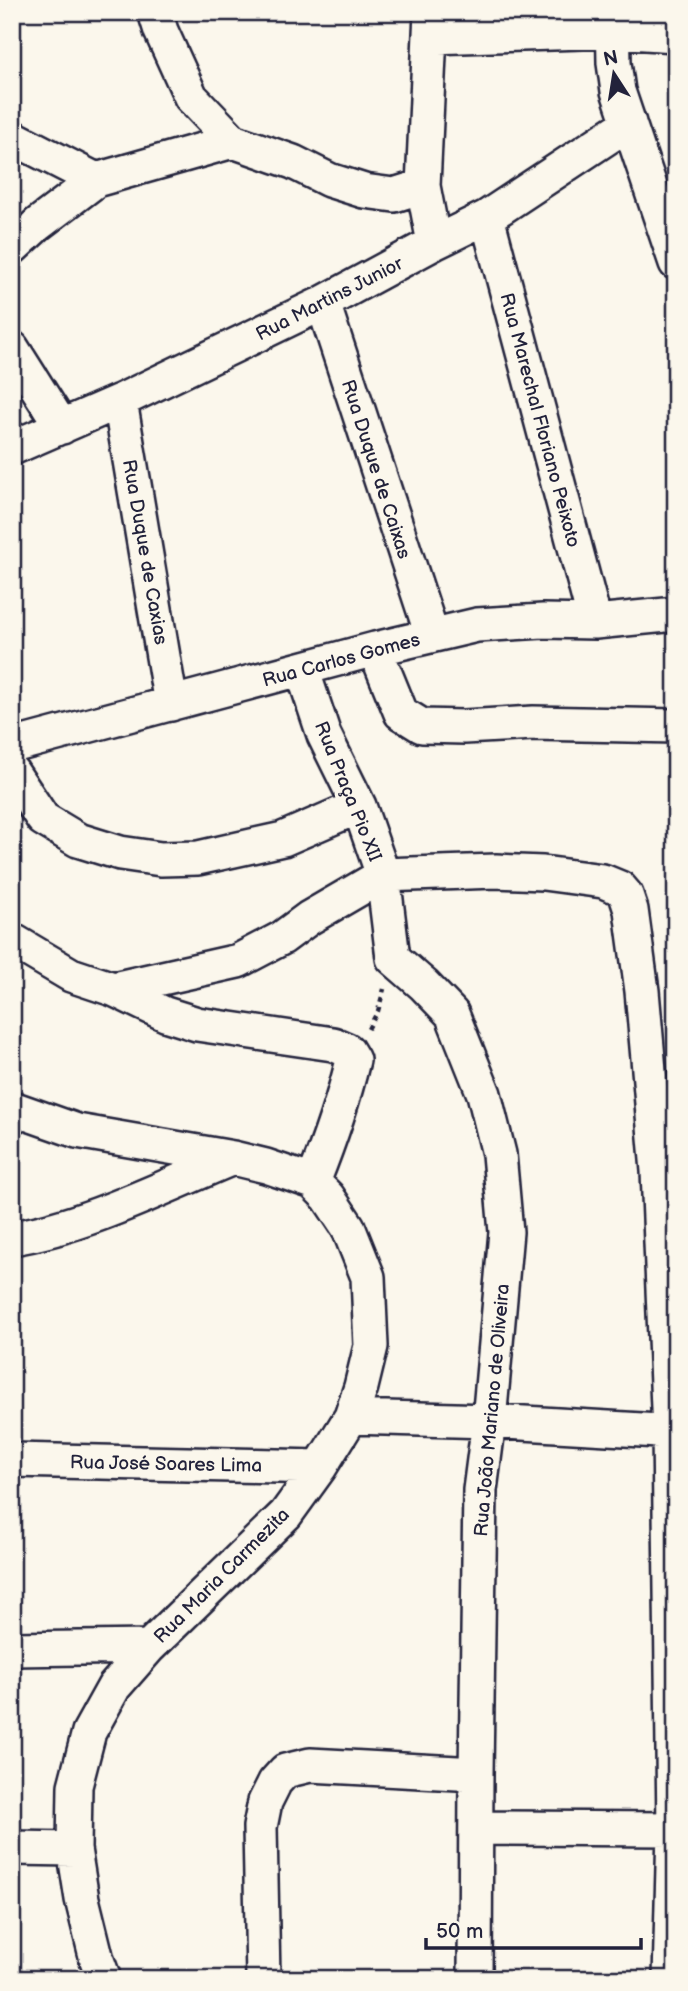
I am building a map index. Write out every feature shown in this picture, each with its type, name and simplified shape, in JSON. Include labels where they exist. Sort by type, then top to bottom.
[{"type":"street","points":[[155,12],[191,97],[233,141],[293,162],[328,180],[364,191],[394,195],[423,186]]},
{"type":"street","points":[[614,22],[614,63],[618,91],[676,263]]},
{"type":"street","points":[[434,243],[423,186],[430,25],[614,22],[676,35]]},
{"type":"street","name":"Rua Martins Junior","points":[[12,448],[120,401],[323,303],[487,217],[629,123]]},
{"type":"street","points":[[12,136],[96,180]]},
{"type":"street","points":[[12,248],[38,224],[96,180],[233,141]]},
{"type":"street","name":"Rua Marechal Floriano Peixoto","points":[[487,217],[595,622]]},
{"type":"street","name":"Rua Duque de Caixas","points":[[323,303],[432,635]]},
{"type":"street","points":[[12,348],[62,427]]},
{"type":"street","name":"Rua Duque de Caxias","points":[[120,401],[171,704]]},
{"type":"street","name":"Rua Carlos Gomes","points":[[12,746],[375,649],[477,625],[543,621],[595,622],[676,614]]},
{"type":"street","points":[[375,649],[401,713],[422,726],[464,727],[533,723],[676,726]]},
{"type":"street","name":"Rua Praça Pio XII","points":[[302,668],[324,735],[359,806],[383,875],[393,958]]},
{"type":"street","points":[[12,772],[43,819],[78,840],[120,853],[161,859],[198,858],[283,839],[359,806]]},
{"type":"street","points":[[113,989],[238,961],[282,938],[309,918],[383,875],[496,871],[543,873],[603,881],[620,888],[626,895],[631,910],[642,991],[658,1171],[672,1432],[674,1829],[670,1979]]},
{"type":"street","points":[[12,940],[71,975],[113,989],[165,1014],[197,1024],[332,1044],[347,1050],[353,1060],[333,1133],[313,1182],[233,1158],[77,1131],[12,1108]]},
{"type":"street","name":"Rua João Mariano de Oliveira","points":[[393,958],[452,1014],[484,1094],[499,1154],[506,1232],[480,1490],[475,1979]]},
{"type":"street","points":[[12,1238],[32,1235],[101,1213],[233,1158]]},
{"type":"street","name":"Rua Maria Carmezita","points":[[104,1979],[82,1899],[74,1849],[75,1786],[89,1732],[114,1687],[149,1647],[285,1514],[320,1467],[351,1417],[362,1387],[371,1346],[368,1277],[348,1227],[328,1197],[313,1182]]},
{"type":"street","points":[[351,1417],[489,1421],[672,1432]]},
{"type":"street","name":"Rua José Soares Lima","points":[[12,1460],[320,1467]]},
{"type":"street","points":[[12,1649],[149,1647]]},
{"type":"street","points":[[263,1979],[260,1828],[265,1802],[275,1782],[285,1771],[310,1765],[476,1774]]},
{"type":"street","points":[[476,1828],[674,1829]]},
{"type":"street","points":[[12,1849],[74,1849]]},
{"type":"path","points":[[353,1060],[378,1011],[393,958]]}]
